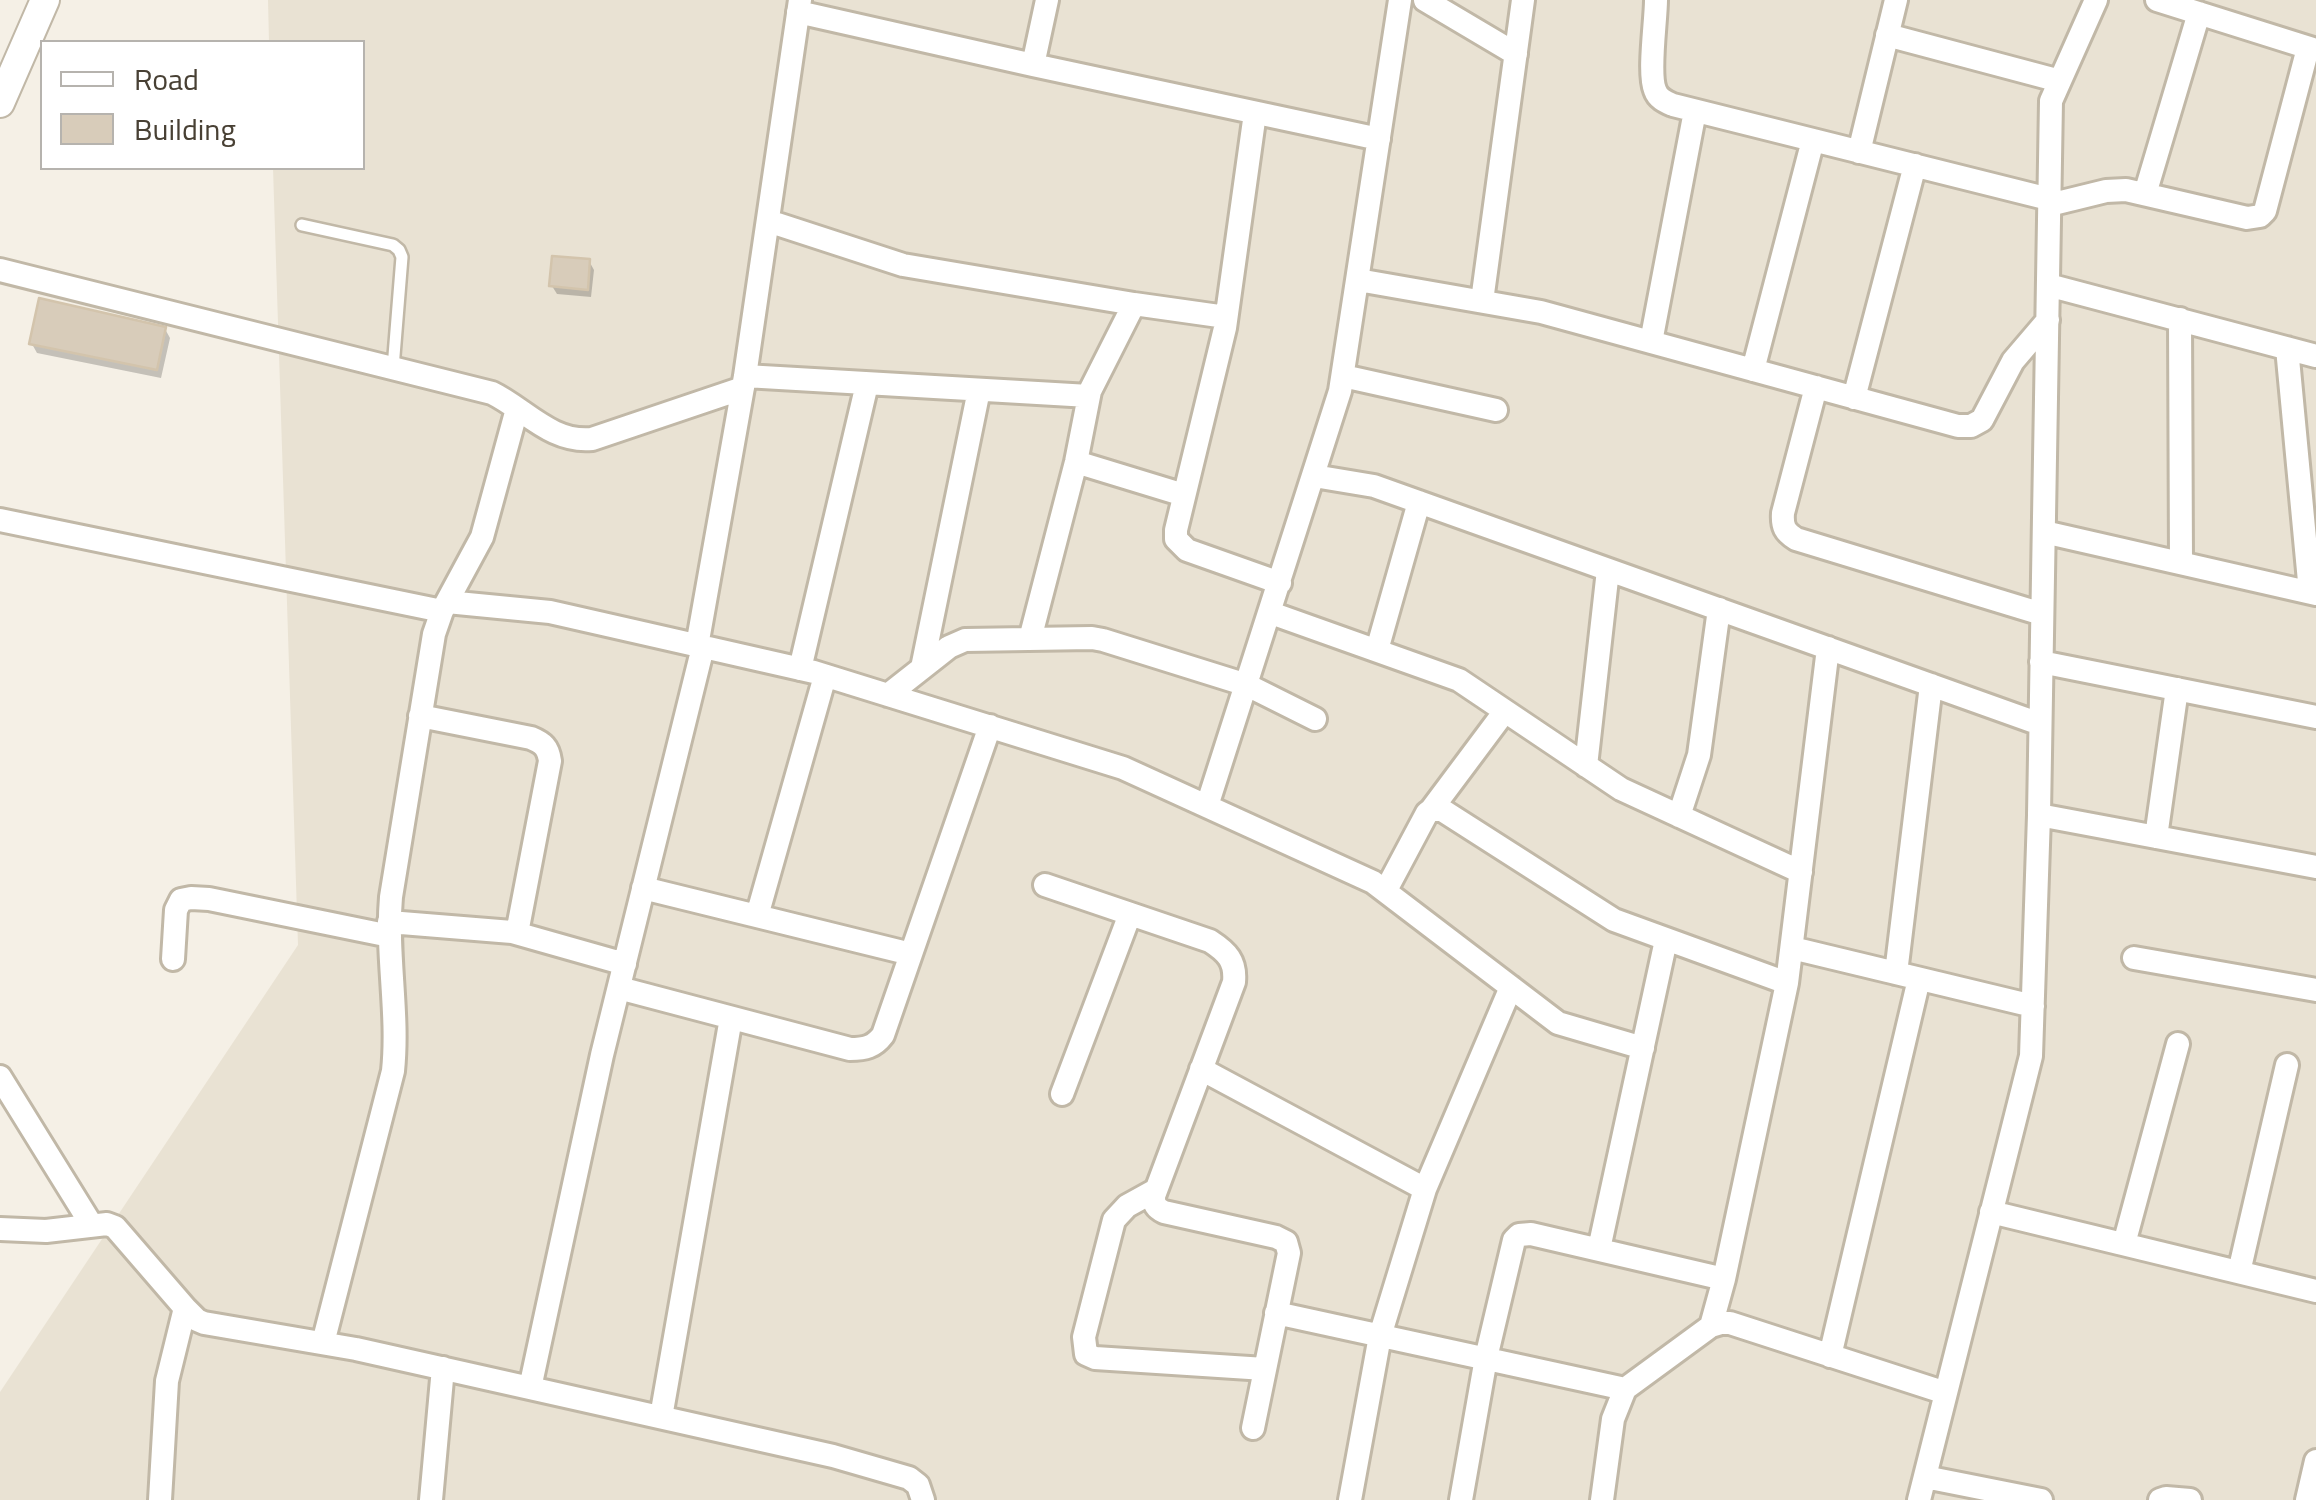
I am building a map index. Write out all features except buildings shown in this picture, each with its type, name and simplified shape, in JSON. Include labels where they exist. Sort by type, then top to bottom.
[{"type":"street","points":[[0,103],[35,46],[45,0]]},
{"type":"street","points":[[1034,65],[1047,0]]},
{"type":"street","points":[[1207,806],[1343,376],[1400,0]]},
{"type":"street","points":[[1425,0],[1516,54]]},
{"type":"street","points":[[1482,301],[1523,0]]},
{"type":"street","points":[[1656,0],[1655,93],[1673,106],[2050,202],[2114,190],[2247,218],[2260,216],[2265,211],[2312,49],[2157,0]]},
{"type":"street","points":[[1859,152],[1896,0]]},
{"type":"street","points":[[1919,1500],[2031,1056],[2051,102],[2096,0]]},
{"type":"street","points":[[530,1388],[618,988],[700,647],[744,382],[799,6],[1034,65],[1378,139]]},
{"type":"street","points":[[2145,194],[2200,13]]},
{"type":"street","points":[[1888,35],[2060,82]]},
{"type":"street","points":[[1651,342],[1696,111]]},
{"type":"street","points":[[1255,112],[1226,317],[1176,539],[1186,550],[1280,583]]},
{"type":"street","points":[[1753,370],[1813,140]]},
{"type":"street","points":[[1854,398],[1915,166]]},
{"type":"street","points":[[768,221],[903,266],[1226,317]]},
{"type":"street","points":[[0,270],[492,392],[547,429],[587,440],[744,382],[1089,396]]},
{"type":"street","points":[[1358,280],[1541,312],[1958,426],[1971,426],[1982,420],[2014,361],[2048,320]]},
{"type":"street","points":[[2048,286],[2316,356]]},
{"type":"street","points":[[1030,639],[1089,396],[1134,304]]},
{"type":"street","points":[[2180,319],[2181,562]]},
{"type":"street","points":[[2044,532],[2313,593],[2287,348]]},
{"type":"street","points":[[1343,376],[1496,410]]},
{"type":"street","points":[[800,669],[867,384]]},
{"type":"street","points":[[1816,388],[1783,514],[1782,524],[1787,532],[2042,614]]},
{"type":"street","points":[[922,668],[979,390]]},
{"type":"street","points":[[324,1343],[393,1071],[391,897],[434,634],[444,607],[482,537],[517,410]]},
{"type":"street","points":[[1076,462],[1184,495]]},
{"type":"street","points":[[1314,476],[1374,486],[2040,724]]},
{"type":"street","points":[[1377,650],[1419,502]]},
{"type":"street","points":[[0,520],[444,607],[550,612],[800,669],[1122,768],[1373,882],[1558,1023],[1642,1048]]},
{"type":"street","points":[[1586,766],[1608,570]]},
{"type":"street","points":[[1679,816],[1698,756],[1719,609]]},
{"type":"street","points":[[1271,613],[1459,680],[1620,789],[1801,872]]},
{"type":"street","points":[[888,695],[949,647],[965,640],[1102,640],[1247,684],[1315,719]]},
{"type":"street","points":[[1711,1326],[1788,983],[1828,648]]},
{"type":"street","points":[[2042,662],[2316,716]]},
{"type":"street","points":[[757,916],[824,676]]},
{"type":"street","points":[[1896,973],[1931,685]]},
{"type":"street","points":[[2156,837],[2177,689]]},
{"type":"street","points":[[1386,890],[1431,810],[1505,711]]},
{"type":"street","points":[[420,716],[531,738],[548,751],[550,760],[517,933]]},
{"type":"street","points":[[618,988],[850,1049],[876,1044],[883,1035],[990,726]]},
{"type":"street","points":[[1431,810],[1442,810],[1614,920],[1788,983]]},
{"type":"street","points":[[2038,815],[2316,867]]},
{"type":"street","points":[[1044,885],[1210,941],[1226,951],[1233,962],[1234,982],[1154,1203],[1164,1212],[1276,1236],[1286,1242],[1289,1253],[1253,1428]]},
{"type":"street","points":[[644,888],[911,954]]},
{"type":"street","points":[[172,959],[176,910],[181,900],[191,898],[390,929],[517,933],[625,964]]},
{"type":"street","points":[[1062,1094],[1130,914]]},
{"type":"street","points":[[1598,1250],[1666,940]]},
{"type":"street","points":[[1792,948],[2032,1006]]},
{"type":"street","points":[[2134,958],[2316,990]]},
{"type":"street","points":[[1830,1356],[1919,979]]},
{"type":"street","points":[[1350,1500],[1380,1336],[1425,1189],[1511,987]]},
{"type":"street","points":[[661,1417],[731,1018]]},
{"type":"street","points":[[2124,1244],[2178,1044]]},
{"type":"street","points":[[2239,1272],[2287,1065]]},
{"type":"street","points":[[1201,1069],[1425,1189]]},
{"type":"street","points":[[0,1077],[91,1224]]},
{"type":"street","points":[[0,1122],[29,1124]]},
{"type":"street","points":[[1156,1190],[1127,1206],[1114,1220],[1084,1337],[1086,1354],[1095,1358],[1264,1370]]},
{"type":"street","points":[[1992,1212],[2316,1291]]},
{"type":"street","points":[[0,1229],[46,1230],[107,1224],[114,1227],[185,1308],[204,1323],[444,1368],[832,1456],[909,1478],[918,1485],[923,1500]]},
{"type":"street","points":[[1461,1500],[1486,1358],[1514,1240],[1519,1234],[1724,1278]]},
{"type":"street","points":[[160,1500],[168,1380],[185,1308]]},
{"type":"street","points":[[1276,1313],[1625,1389]]},
{"type":"street","points":[[1602,1500],[1613,1419],[1625,1389],[1711,1326],[1730,1323],[1946,1394]]},
{"type":"street","points":[[431,1500],[444,1368]]},
{"type":"street","points":[[2308,1500],[2316,1461]]},
{"type":"street","points":[[1925,1477],[2041,1500]]},
{"type":"street","points":[[2160,1500],[2190,1500]]},
{"type":"lane","points":[[302,226],[399,250],[402,256],[393,368]]},
{"type":"shaded area","points":[[268,0],[2316,0],[2316,1500],[0,1500],[0,1392],[298,945],[273,170],[365,170],[365,40],[269,40]]}]
